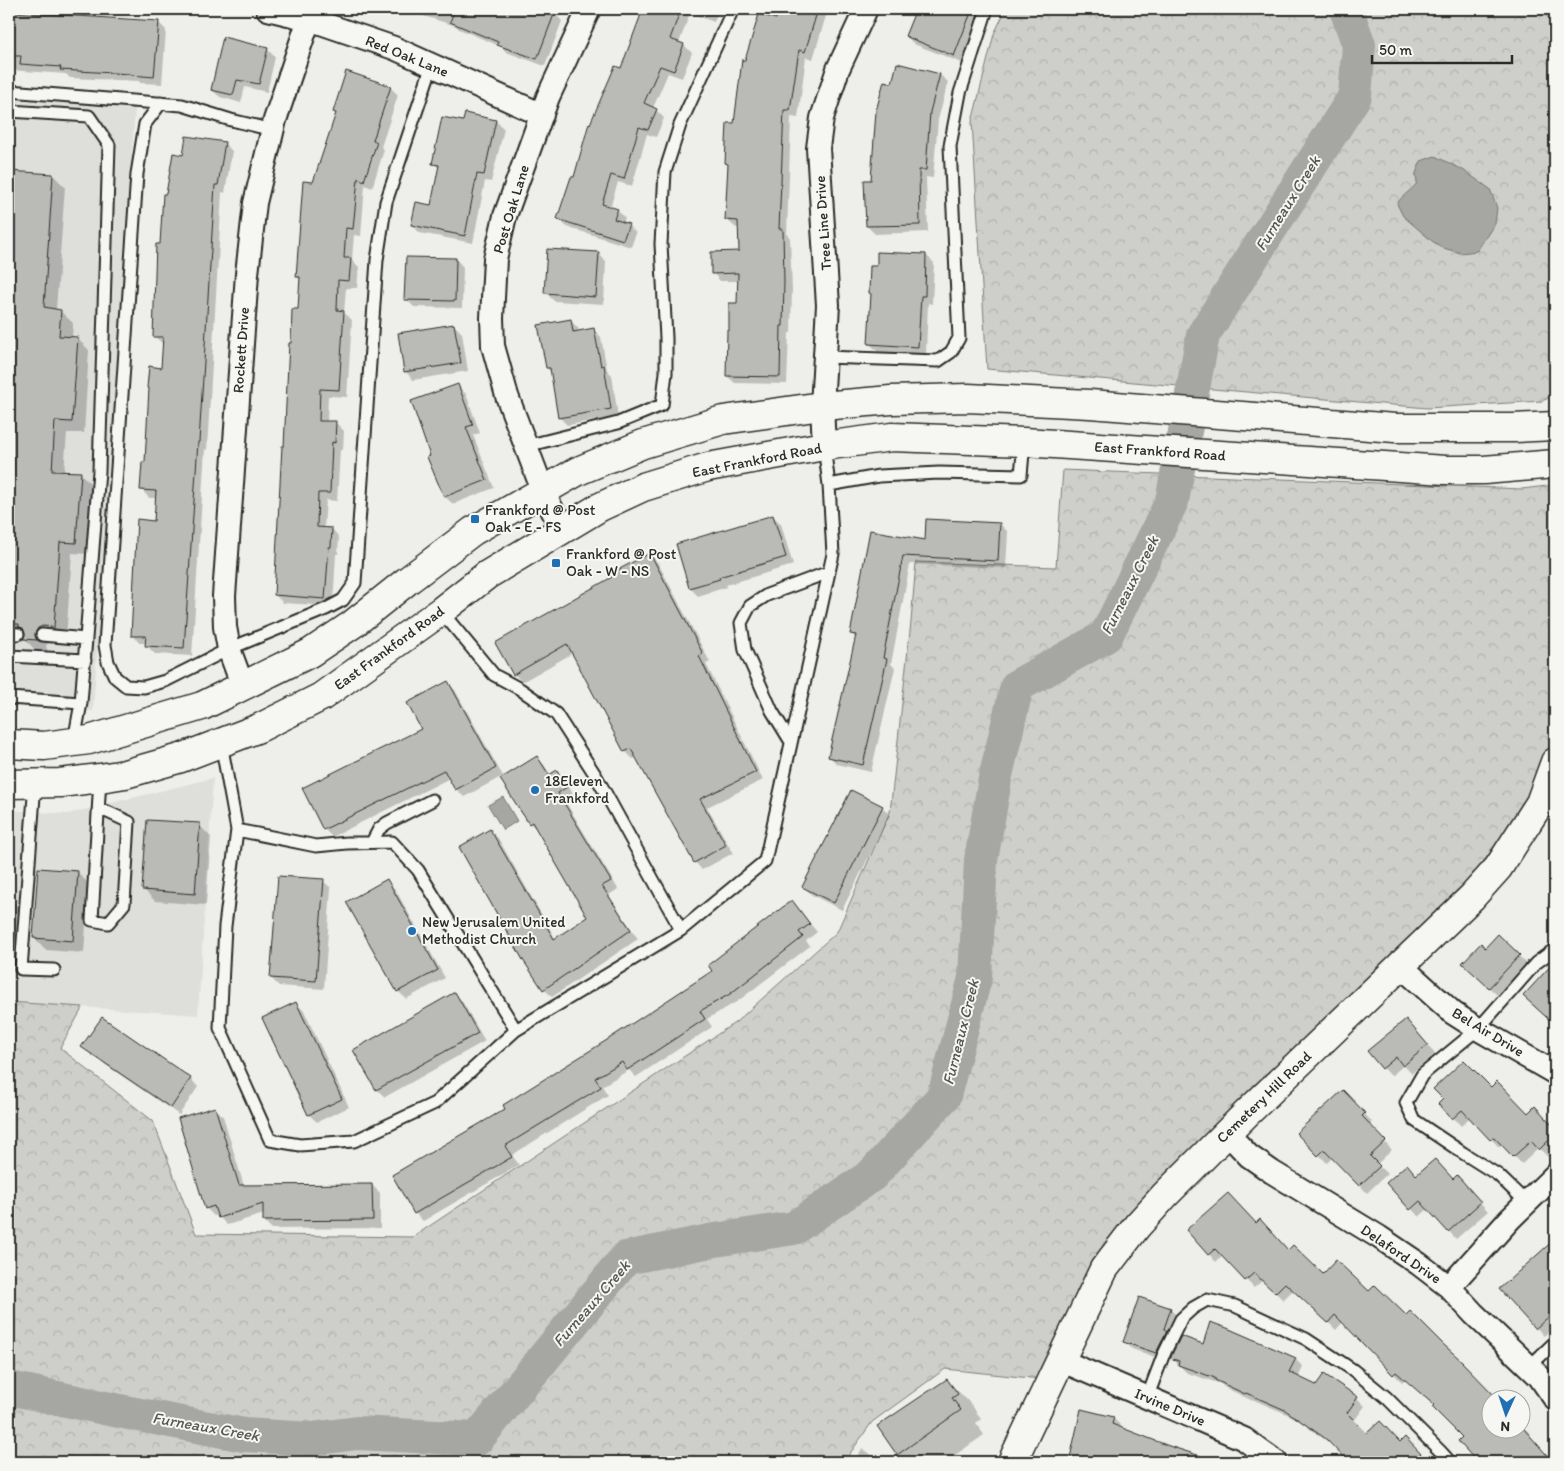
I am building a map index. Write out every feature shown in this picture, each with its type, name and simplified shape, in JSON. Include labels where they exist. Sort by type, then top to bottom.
[{"type":"main road","points":[[9,744],[44,746],[89,740],[202,706],[310,653],[353,624],[473,531],[543,491],[578,472],[643,444],[722,420],[822,406],[891,400],[968,398],[1117,406],[1395,428],[1555,426]]},
{"type":"main road","name":"East Frankford Road","points":[[9,784],[88,780],[125,774],[181,758],[259,728],[320,697],[441,611],[487,575],[600,507],[643,487],[708,467],[824,446],[892,437],[1024,442],[1444,470],[1484,470],[1555,464]]},
{"type":"main road","points":[[74,742],[88,780]]},
{"type":"main road","name":"Cemetery Hill Road","points":[[1012,1462],[1104,1269],[1137,1226],[1227,1133],[1472,897],[1548,806],[1555,762]]},
{"type":"street","name":"Red Oak Lane","points":[[268,9],[309,19],[394,48],[542,115]]},
{"type":"street","name":"Post Oak Lane","points":[[562,530],[543,491],[506,396],[493,346],[492,318],[495,259],[506,216],[548,97],[588,9]]},
{"type":"street","name":"Tree Line Drive","points":[[824,446],[822,406],[828,305],[818,148],[822,118],[838,69],[866,9]]},
{"type":"street","name":"Rockett Drive","points":[[242,687],[229,649],[225,627],[224,596],[247,274],[255,203],[272,130],[309,19]]},
{"type":"street","name":"Bel Air Drive","points":[[1402,966],[1453,1012],[1478,1029],[1555,1073]]},
{"type":"street","name":"Delaford Drive","points":[[1227,1133],[1249,1156],[1272,1172],[1379,1237],[1449,1287],[1474,1314],[1539,1376],[1555,1399]]},
{"type":"street","points":[[1449,1287],[1510,1219],[1555,1175]]},
{"type":"street","name":"Irvine Drive","points":[[1060,1360],[1244,1439],[1276,1462]]},
{"type":"lane","points":[[526,446],[618,423],[662,405],[666,373],[661,244],[665,172],[680,125],[733,9]]},
{"type":"lane","points":[[825,357],[938,361],[952,352],[959,338],[950,146],[960,92],[987,9]]},
{"type":"lane","points":[[161,103],[145,124],[137,174],[105,646],[108,662],[115,677],[126,686],[144,687],[165,681],[229,649],[326,610],[344,600],[355,583],[377,260],[386,202],[432,66]]},
{"type":"lane","points":[[9,91],[182,105],[272,130]]},
{"type":"lane","points":[[9,111],[89,116],[109,144],[99,471],[81,703],[74,742]]},
{"type":"lane","points":[[829,485],[879,476],[939,473],[1022,475],[1024,442]]},
{"type":"lane","points":[[221,743],[237,830],[225,926],[220,1028],[270,1140],[300,1145],[354,1141],[435,1103],[516,1030],[681,930],[765,861],[833,554],[829,485],[824,446]]},
{"type":"lane","points":[[791,742],[772,711],[745,650],[741,623],[750,606],[767,595],[829,572]]},
{"type":"lane","points":[[441,611],[494,675],[520,689],[556,714],[596,776],[681,930]]},
{"type":"lane","points":[[42,635],[86,639]]},
{"type":"lane","points":[[9,656],[84,660]]},
{"type":"lane","points":[[9,698],[81,703]]},
{"type":"lane","points":[[88,780],[99,808],[92,920],[108,923],[124,904],[129,822],[99,808]]},
{"type":"lane","points":[[35,783],[21,969],[54,970]]},
{"type":"lane","points":[[372,842],[379,830],[387,823],[432,800]]},
{"type":"lane","points":[[237,830],[316,846],[392,842],[418,870],[516,1030]]},
{"type":"lane","points":[[1527,1203],[1498,1176],[1414,1120],[1406,1103],[1422,1076],[1478,1029],[1536,963],[1555,949]]},
{"type":"lane","points":[[1147,1398],[1181,1319],[1193,1308],[1207,1300],[1235,1306],[1277,1325],[1306,1339],[1353,1370],[1386,1397],[1450,1462]]},
{"type":"lane","points":[[1530,1367],[1555,1342]]},
{"type":"shaded area","points":[[9,99],[135,108],[93,711],[9,706]]},
{"type":"shaded area","points":[[1435,156],[1463,170],[1490,189],[1497,208],[1495,223],[1477,251],[1461,253],[1443,248],[1403,216],[1397,204],[1417,183],[1416,173],[1421,161]]},
{"type":"shaded area","points":[[213,778],[198,1015],[9,1002],[9,810],[67,814]]},
{"type":"shaded area","points":[[503,797],[517,821],[503,830],[488,805]]},
{"type":"green space","points":[[1006,9],[1555,9],[1555,395],[1542,401],[1427,408],[987,369],[972,122],[994,34]]},
{"type":"green space","points":[[1063,470],[1522,489],[1555,485],[1555,733],[1544,768],[1510,830],[1466,882],[1416,934],[1192,1153],[1040,1379],[945,1369],[872,1422],[844,1462],[9,1462],[9,1002],[83,1007],[60,1048],[153,1121],[196,1234],[413,1237],[736,1022],[837,932],[890,812],[916,562],[1056,567]]},
{"type":"building","points":[[455,9],[545,9],[555,12],[537,59],[497,45],[498,42],[450,22]]},
{"type":"building","points":[[643,9],[681,9],[670,39],[684,44],[674,71],[660,66],[644,103],[657,109],[648,130],[639,127],[624,179],[611,175],[602,204],[618,209],[614,219],[629,224],[623,240],[557,219],[571,177],[574,177],[589,123],[615,66],[621,68]]},
{"type":"building","points":[[779,9],[818,9],[805,52],[799,50],[790,110],[784,110],[779,229],[783,229],[784,282],[780,377],[726,376],[729,303],[737,303],[738,273],[711,274],[711,252],[739,251],[738,221],[725,220],[728,164],[725,163],[727,123],[734,123],[742,60],[745,60],[759,14],[776,19]]},
{"type":"building","points":[[916,9],[954,9],[970,15],[954,56],[905,36]]},
{"type":"building","points":[[12,12],[159,21],[154,77],[60,70],[61,67],[20,64],[21,56],[9,56]]},
{"type":"building","points":[[223,37],[268,48],[259,84],[237,80],[233,95],[211,90]]},
{"type":"building","points":[[897,63],[940,74],[930,112],[926,170],[919,170],[920,225],[866,226],[864,180],[871,180],[876,111],[884,81],[892,83]]},
{"type":"building","points":[[346,71],[391,86],[373,140],[377,142],[364,181],[358,178],[353,229],[346,228],[344,258],[351,258],[349,281],[338,280],[337,310],[344,311],[339,390],[320,389],[319,421],[336,421],[335,443],[332,442],[330,493],[318,493],[317,527],[332,528],[325,599],[274,595],[289,343],[291,343],[292,309],[298,309],[300,277],[296,277],[303,181],[313,182],[336,113],[333,112]]},
{"type":"building","points":[[465,113],[496,120],[484,175],[477,174],[465,236],[411,225],[416,202],[431,205],[439,165],[432,164],[442,117],[463,121]]},
{"type":"building","points":[[186,136],[225,142],[218,185],[215,185],[184,648],[145,646],[146,636],[131,636],[137,519],[154,521],[156,491],[140,490],[142,462],[145,462],[149,366],[161,368],[163,337],[153,337],[156,244],[160,244],[163,194],[166,194],[173,153],[183,155]]},
{"type":"building","points":[[9,171],[53,174],[44,307],[61,310],[59,336],[78,337],[72,422],[55,421],[52,471],[81,472],[76,543],[60,542],[54,627],[43,626],[38,628],[35,634],[37,640],[23,639],[25,634],[23,628],[19,627],[19,624],[9,624]]},
{"type":"building","points":[[547,249],[599,252],[596,297],[544,293]]},
{"type":"building","points":[[877,252],[926,254],[925,296],[921,296],[918,347],[868,344],[871,294],[869,293],[870,266],[877,266]]},
{"type":"building","points":[[406,257],[456,258],[455,301],[404,300]]},
{"type":"building","points":[[571,319],[573,332],[594,328],[601,366],[604,365],[611,409],[558,418],[550,368],[546,368],[538,325]]},
{"type":"building","points":[[454,324],[461,363],[404,372],[398,333]]},
{"type":"building","points":[[458,384],[473,425],[466,427],[487,480],[444,497],[427,457],[430,456],[411,401]]},
{"type":"building","points":[[773,515],[786,557],[689,588],[676,544]]},
{"type":"building","points":[[926,519],[1000,523],[998,561],[903,556],[883,658],[887,659],[863,765],[828,757],[856,635],[850,634],[870,530],[925,540]]},
{"type":"building","points":[[650,553],[703,654],[699,656],[756,772],[700,799],[726,845],[694,863],[631,749],[624,752],[567,644],[513,675],[495,643],[612,577],[610,574]]},
{"type":"building","points":[[448,681],[496,768],[455,790],[444,770],[323,830],[302,788],[421,729],[407,703]]},
{"type":"building","points":[[537,756],[549,775],[557,770],[567,787],[558,793],[611,881],[602,886],[631,930],[543,990],[523,960],[459,847],[490,829],[554,939],[587,917],[532,822],[529,824],[500,779]]},
{"type":"building","points":[[851,790],[883,806],[834,903],[802,887]]},
{"type":"building","points":[[147,820],[200,823],[195,894],[142,890]]},
{"type":"building","points":[[38,868],[78,871],[73,941],[33,938]]},
{"type":"building","points":[[278,876],[324,879],[316,981],[270,978]]},
{"type":"building","points":[[387,879],[438,970],[397,992],[346,902]]},
{"type":"building","points":[[792,900],[810,924],[799,932],[803,937],[730,994],[700,1011],[705,1019],[627,1070],[622,1062],[595,1078],[601,1087],[505,1146],[512,1157],[414,1214],[392,1175],[505,1109],[503,1105],[712,971],[708,965]]},
{"type":"building","points":[[1498,934],[1520,955],[1489,988],[1462,963],[1481,943],[1485,948]]},
{"type":"building","points":[[1555,961],[1555,1025],[1523,996]]},
{"type":"building","points":[[455,992],[478,1033],[376,1090],[353,1050]]},
{"type":"building","points":[[296,1002],[342,1099],[308,1115],[262,1018]]},
{"type":"building","points":[[102,1017],[191,1078],[171,1108],[81,1047]]},
{"type":"building","points":[[1406,1019],[1428,1045],[1403,1066],[1396,1057],[1382,1069],[1367,1051]]},
{"type":"building","points":[[1464,1060],[1491,1087],[1497,1081],[1528,1113],[1535,1106],[1555,1128],[1555,1134],[1539,1150],[1531,1141],[1513,1157],[1494,1137],[1490,1140],[1462,1110],[1452,1119],[1438,1104],[1443,1099],[1433,1089]]},
{"type":"building","points":[[1343,1090],[1365,1113],[1362,1116],[1386,1141],[1370,1156],[1380,1166],[1359,1186],[1324,1150],[1318,1156],[1296,1133]]},
{"type":"building","points":[[215,1107],[239,1185],[372,1184],[373,1220],[263,1221],[263,1204],[218,1218],[214,1206],[205,1209],[178,1118]]},
{"type":"building","points":[[1435,1159],[1453,1179],[1457,1175],[1481,1202],[1448,1232],[1420,1201],[1410,1210],[1386,1183],[1407,1164],[1416,1175]]},
{"type":"building","points":[[1228,1193],[1256,1223],[1260,1219],[1288,1250],[1293,1245],[1323,1274],[1336,1260],[1369,1291],[1375,1285],[1406,1315],[1410,1311],[1487,1388],[1482,1388],[1482,1438],[1532,1438],[1553,1462],[1477,1462],[1458,1441],[1462,1437],[1432,1407],[1434,1405],[1396,1372],[1393,1375],[1335,1315],[1328,1323],[1285,1283],[1275,1293],[1254,1273],[1245,1281],[1215,1249],[1208,1255],[1186,1230]]},
{"type":"building","points":[[1555,1239],[1555,1311],[1535,1329],[1499,1289]]},
{"type":"building","points":[[1139,1297],[1171,1308],[1164,1329],[1167,1331],[1156,1353],[1123,1342]]},
{"type":"building","points":[[1210,1322],[1296,1358],[1289,1372],[1316,1385],[1324,1374],[1358,1397],[1347,1413],[1367,1433],[1380,1421],[1400,1442],[1405,1437],[1421,1454],[1411,1462],[1348,1462],[1326,1439],[1285,1410],[1245,1394],[1215,1380],[1215,1378],[1178,1365],[1179,1361],[1170,1358],[1181,1336],[1203,1344]]},
{"type":"building","points":[[947,1379],[958,1394],[952,1398],[961,1410],[897,1455],[877,1426]]},
{"type":"building","points":[[1081,1409],[1114,1417],[1112,1424],[1169,1446],[1210,1459],[1209,1462],[1090,1462],[1070,1458]]},
{"type":"waterway","name":"Furneaux Creek","points":[[9,1388],[244,1435],[312,1439],[357,1433],[477,1439],[626,1258],[715,1240],[794,1228],[872,1175],[944,1096],[975,978],[981,860],[995,779],[1017,686],[1106,636],[1172,501],[1203,335],[1355,96],[1359,45],[1346,9]]},
{"type":"place","name":"Frankford @ Post Oak - E - FS","points":[[475,519]]},
{"type":"place","name":"Frankford @ Post Oak - W - NS","points":[[556,563]]},
{"type":"place","name":"18Eleven Frankford","points":[[535,790]]},
{"type":"place","name":"New Jerusalem United Methodist Church","points":[[412,931]]}]
